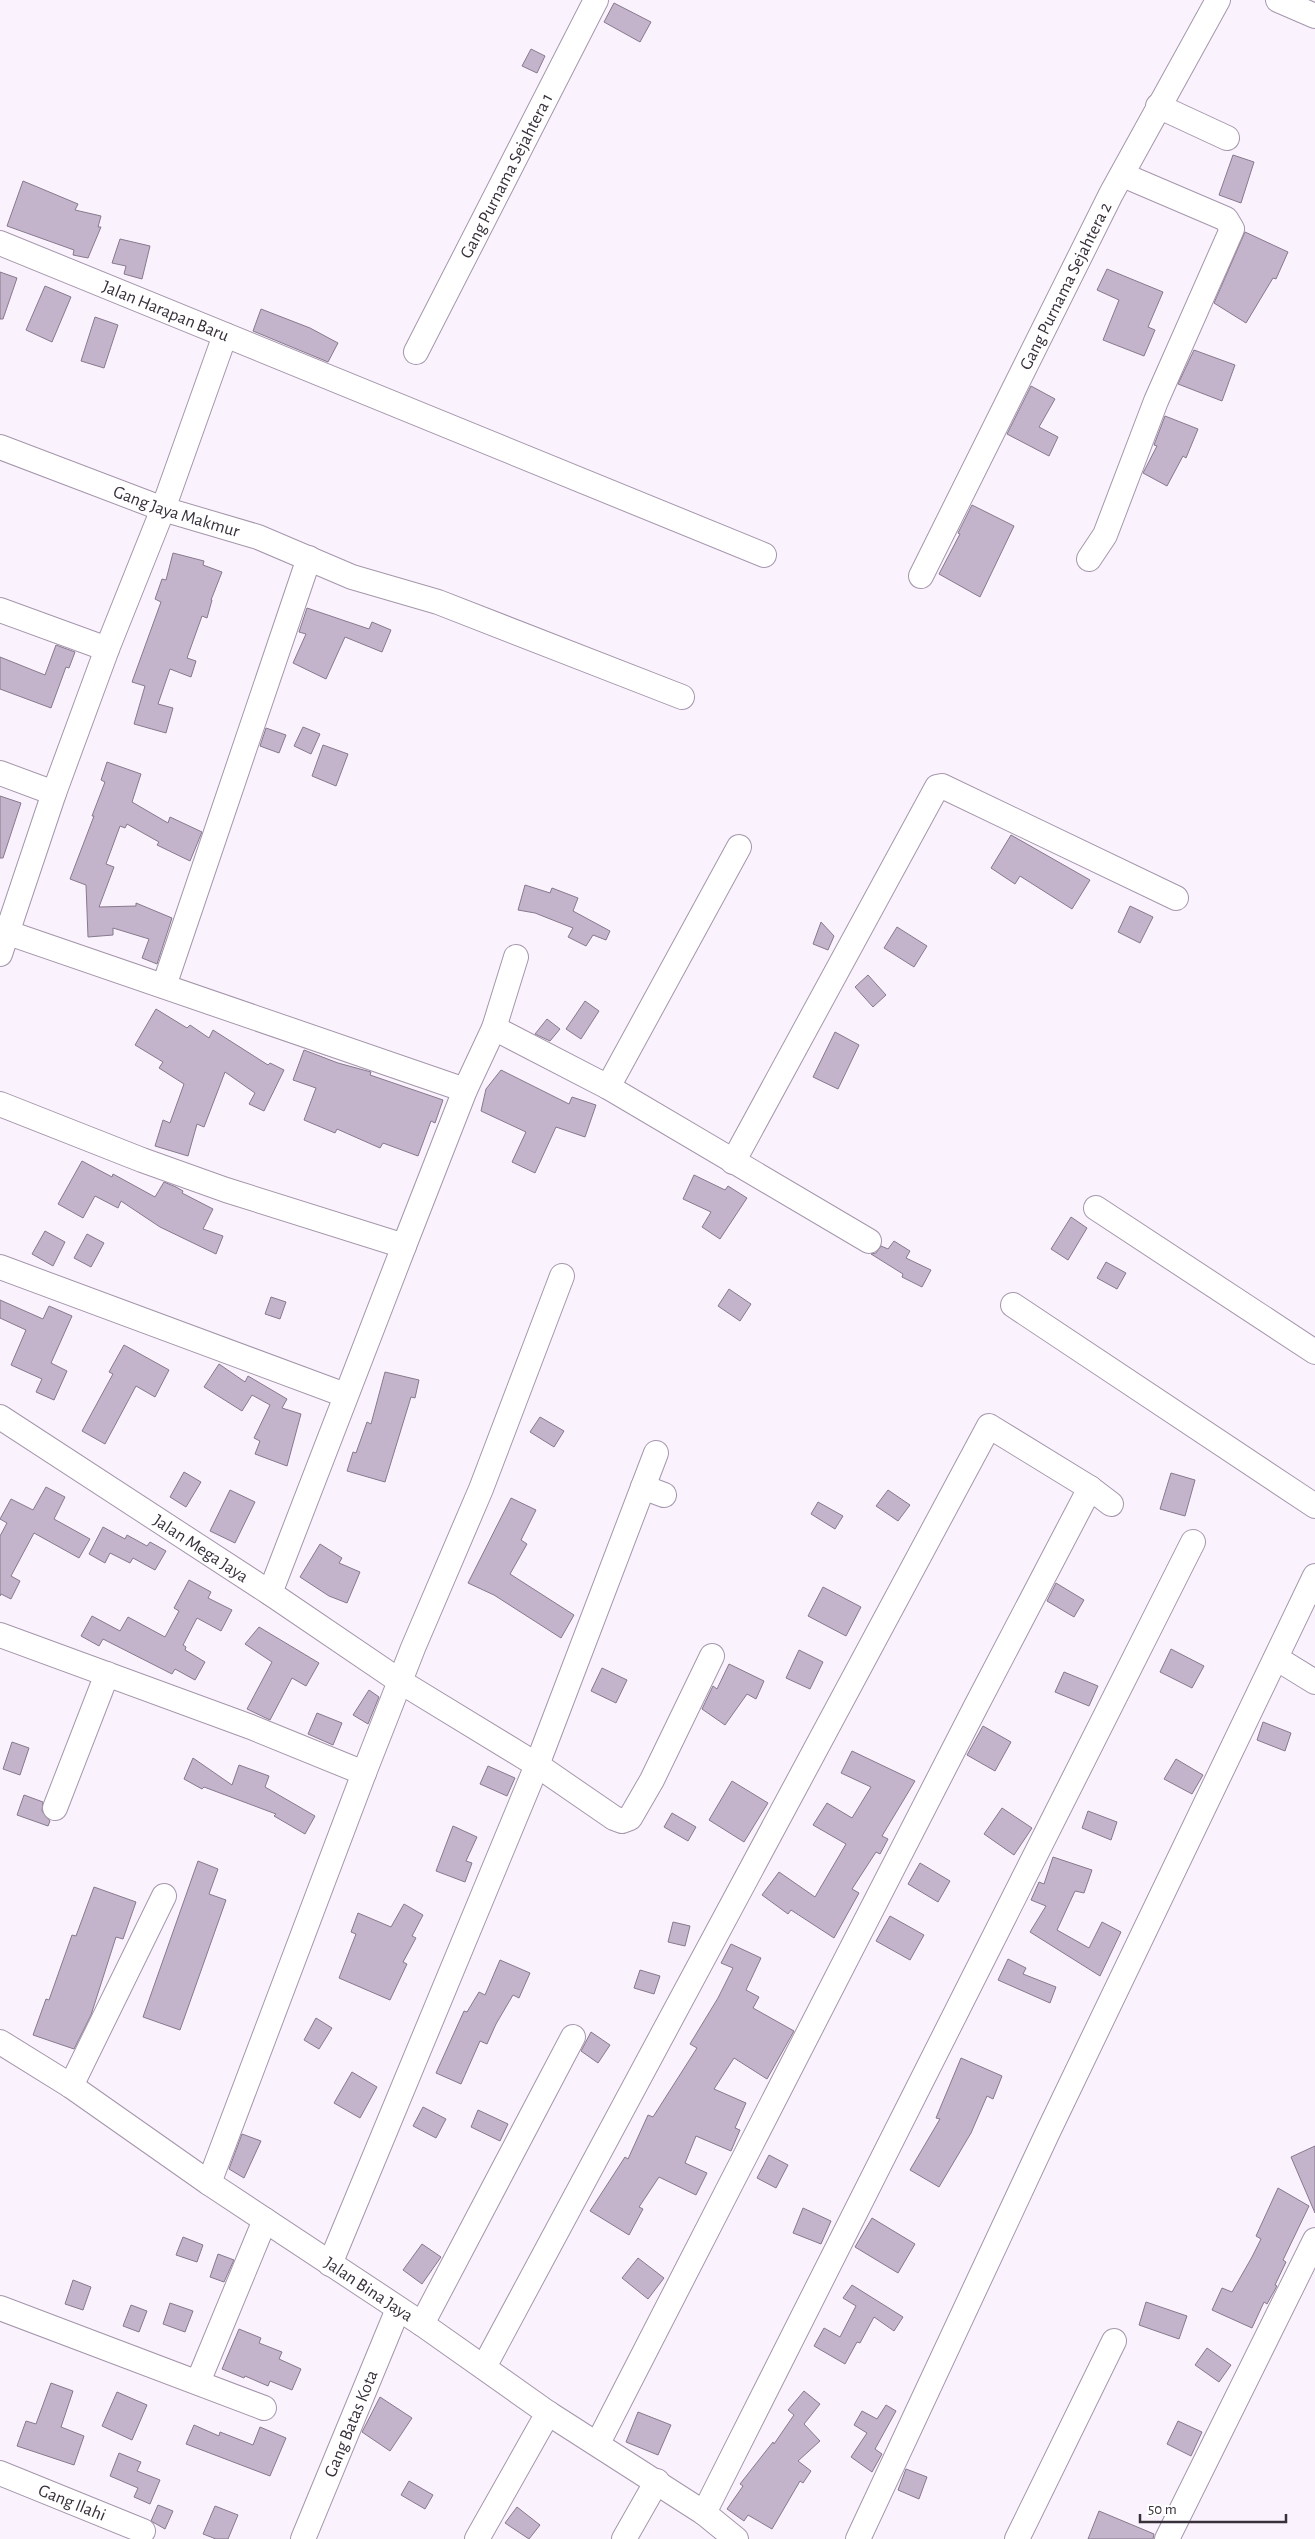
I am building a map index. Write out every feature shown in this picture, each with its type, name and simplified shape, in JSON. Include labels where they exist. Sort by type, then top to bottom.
[{"type":"street","name":"Gang Purnama Sejahtera 1","points":[[416,352],[596,0]]},
{"type":"street","name":"Gang Purnama Sejahtera 2","points":[[921,576],[1111,194],[1218,0]]},
{"type":"street","points":[[1278,0],[1315,16]]},
{"type":"street","points":[[1158,106],[1226,138]]},
{"type":"street","points":[[1089,559],[1105,535],[1156,401],[1232,229],[1226,218],[1123,175]]},
{"type":"street","name":"Jalan Harapan Baru","points":[[0,243],[331,376],[764,555]]},
{"type":"street","points":[[0,954],[4,931],[54,793],[107,649],[163,509],[225,335]]},
{"type":"street","name":"Gang Jaya Makmur","points":[[0,447],[163,509],[258,538],[352,576],[438,602],[682,697]]},
{"type":"street","points":[[164,986],[308,558]]},
{"type":"street","points":[[0,610],[107,649]]},
{"type":"street","points":[[0,773],[54,793]]},
{"type":"street","points":[[733,1162],[937,787],[942,786],[1176,898]]},
{"type":"street","points":[[608,1087],[739,847]]},
{"type":"street","points":[[4,931],[465,1090]]},
{"type":"street","points":[[270,1593],[345,1395],[465,1090],[494,1028],[516,957]]},
{"type":"street","points":[[494,1028],[608,1087],[869,1241]]},
{"type":"street","points":[[0,1104],[207,1184],[404,1246]]},
{"type":"street","points":[[1096,1208],[1315,1352]]},
{"type":"street","points":[[0,1268],[345,1395]]},
{"type":"street","points":[[209,2183],[364,1772],[413,1648],[481,1489],[562,1276]]},
{"type":"street","points":[[1013,1304],[1315,1506]]},
{"type":"street","name":"Jalan Mega Jaya","points":[[0,1418],[270,1593],[401,1682],[537,1765],[614,1818],[622,1821],[630,1818],[652,1780],[712,1656]]},
{"type":"street","points":[[484,2368],[989,1426],[1090,1488],[1111,1504]]},
{"type":"street","points":[[330,2264],[537,1765],[654,1491],[656,1453]]},
{"type":"street","points":[[598,2443],[1090,1488]]},
{"type":"street","points":[[704,2513],[1193,1542]]},
{"type":"street","points":[[858,2539],[1048,2132],[1315,1576]]},
{"type":"street","points":[[0,1634],[251,1727],[364,1772]]},
{"type":"street","points":[[1276,1658],[1315,1682]]},
{"type":"street","points":[[56,1808],[106,1674]]},
{"type":"street","points":[[71,2086],[164,1896]]},
{"type":"street","points":[[422,2324],[573,2037]]},
{"type":"street","name":"Jalan Bina Jaya","points":[[0,2042],[71,2086],[209,2183],[422,2324],[548,2413],[657,2481],[704,2513],[736,2539]]},
{"type":"street","points":[[198,2382],[265,2220]]},
{"type":"street","points":[[1167,2539],[1315,2240]]},
{"type":"street","points":[[0,2308],[264,2408]]},
{"type":"street","name":"Gang Batas Kota","points":[[303,2539],[398,2309]]},
{"type":"street","points":[[1017,2539],[1114,2341]]},
{"type":"street","points":[[477,2539],[548,2413]]},
{"type":"street","name":"Gang Ilahi","points":[[0,2473],[143,2531]]},
{"type":"street","points":[[624,2539],[657,2481]]},
{"type":"building","points":[[614,3],[651,22],[640,42],[604,22]]},
{"type":"building","points":[[531,49],[545,56],[537,73],[522,66]]},
{"type":"building","points":[[1233,155],[1254,162],[1241,203],[1219,195]]},
{"type":"building","points":[[23,181],[78,204],[75,210],[101,216],[98,227],[101,227],[88,258],[73,255],[74,250],[7,226]]},
{"type":"building","points":[[1245,232],[1288,252],[1276,279],[1273,278],[1246,323],[1214,303]]},
{"type":"building","points":[[120,239],[150,246],[142,279],[124,274],[126,266],[112,263]]},
{"type":"building","points":[[1107,269],[1163,292],[1148,327],[1155,330],[1144,356],[1103,340],[1119,300],[1097,290]]},
{"type":"building","points":[[0,272],[17,278],[3,319],[0,319]]},
{"type":"building","points":[[45,286],[71,297],[52,342],[26,330]]},
{"type":"building","points":[[261,309],[310,328],[338,343],[328,362],[253,331]]},
{"type":"building","points":[[95,317],[118,325],[104,368],[81,361]]},
{"type":"building","points":[[1194,350],[1235,365],[1222,401],[1178,384]]},
{"type":"building","points":[[1031,386],[1055,399],[1039,427],[1058,437],[1049,456],[1007,434]]},
{"type":"building","points":[[1165,416],[1198,429],[1186,458],[1183,456],[1167,486],[1143,473],[1157,446],[1154,445]]},
{"type":"building","points":[[972,505],[1014,526],[980,597],[939,574],[960,534],[958,533]]},
{"type":"building","points":[[173,553],[204,561],[203,565],[222,572],[211,600],[207,618],[202,616],[187,658],[196,661],[191,677],[170,669],[158,704],[173,708],[166,733],[134,724],[145,686],[132,682],[161,602],[155,599],[162,579],[166,580]]},
{"type":"building","points":[[307,608],[369,629],[372,622],[391,630],[382,652],[345,637],[326,679],[293,663],[306,634],[299,632]]},
{"type":"building","points":[[56,645],[75,652],[69,668],[66,667],[51,708],[0,689],[0,657],[45,675]]},
{"type":"building","points":[[303,727],[320,734],[311,754],[294,746]]},
{"type":"building","points":[[266,728],[286,735],[279,753],[260,746]]},
{"type":"building","points":[[323,745],[348,754],[336,786],[312,776]]},
{"type":"building","points":[[107,762],[141,774],[132,802],[168,823],[170,817],[202,832],[190,861],[157,845],[159,842],[127,824],[125,828],[120,826],[106,864],[114,867],[99,907],[136,906],[136,903],[172,918],[157,964],[142,958],[149,939],[113,928],[113,935],[88,937],[86,885],[70,879],[105,782],[101,780]]},
{"type":"building","points":[[0,796],[21,803],[3,858],[0,858]]},
{"type":"building","points":[[1011,835],[1090,880],[1072,909],[1020,876],[1015,884],[991,868]]},
{"type":"building","points":[[525,885],[550,893],[552,888],[578,898],[573,911],[610,931],[606,940],[593,935],[586,946],[568,937],[573,928],[535,913],[518,910]]},
{"type":"building","points":[[1130,906],[1153,917],[1140,943],[1118,932]]},
{"type":"building","points":[[821,922],[834,936],[828,950],[813,944]]},
{"type":"building","points":[[897,927],[927,946],[914,967],[884,948]]},
{"type":"building","points":[[868,975],[886,995],[873,1007],[855,987]]},
{"type":"building","points":[[585,1001],[599,1011],[581,1039],[566,1029]]},
{"type":"building","points":[[156,1009],[187,1028],[190,1025],[209,1038],[213,1030],[268,1065],[270,1063],[284,1070],[264,1111],[249,1104],[255,1093],[225,1072],[204,1127],[197,1124],[188,1156],[155,1146],[163,1120],[170,1123],[184,1084],[159,1068],[163,1062],[135,1045]]},
{"type":"building","points":[[547,1019],[560,1029],[550,1041],[535,1034]]},
{"type":"building","points":[[835,1032],[859,1045],[838,1089],[813,1077]]},
{"type":"building","points":[[304,1050],[338,1063],[371,1072],[370,1075],[443,1100],[435,1123],[431,1121],[418,1156],[383,1143],[380,1148],[337,1129],[335,1133],[304,1120],[316,1088],[293,1080]]},
{"type":"building","points":[[501,1070],[569,1104],[572,1097],[596,1105],[585,1137],[556,1127],[535,1173],[512,1162],[526,1132],[481,1111],[486,1089]]},
{"type":"building","points":[[82,1161],[112,1177],[113,1174],[155,1197],[164,1182],[213,1209],[203,1229],[223,1236],[216,1254],[160,1227],[121,1201],[118,1208],[95,1196],[83,1218],[58,1204]]},
{"type":"building","points":[[694,1175],[725,1190],[728,1186],[747,1198],[720,1239],[702,1227],[711,1212],[683,1199]]},
{"type":"building","points":[[1071,1217],[1087,1228],[1068,1260],[1051,1249]]},
{"type":"building","points":[[45,1231],[65,1242],[53,1266],[32,1254]]},
{"type":"building","points":[[87,1234],[104,1243],[91,1267],[74,1258]]},
{"type":"building","points":[[894,1241],[910,1251],[906,1258],[931,1270],[922,1287],[902,1277],[903,1274],[871,1254],[876,1253],[881,1246],[888,1249]]},
{"type":"building","points":[[1106,1262],[1126,1273],[1117,1289],[1097,1278]]},
{"type":"building","points":[[729,1289],[751,1304],[740,1321],[718,1306]]},
{"type":"building","points":[[271,1297],[286,1302],[280,1319],[265,1314]]},
{"type":"building","points":[[0,1300],[43,1319],[49,1306],[72,1316],[51,1363],[67,1371],[54,1400],[36,1392],[42,1379],[11,1365],[26,1330],[0,1318]]},
{"type":"building","points":[[124,1345],[169,1370],[155,1397],[136,1386],[105,1444],[82,1431],[113,1374],[109,1372]]},
{"type":"building","points":[[219,1364],[245,1382],[248,1376],[287,1399],[282,1408],[301,1414],[287,1466],[255,1454],[260,1441],[254,1438],[270,1405],[252,1395],[242,1411],[204,1387]]},
{"type":"building","points":[[385,1372],[419,1380],[415,1398],[411,1397],[385,1482],[347,1471],[353,1452],[356,1453],[367,1422],[371,1424]]},
{"type":"building","points":[[540,1417],[564,1431],[554,1447],[530,1432]]},
{"type":"building","points":[[184,1472],[201,1482],[186,1507],[170,1497]]},
{"type":"building","points":[[1171,1473],[1195,1480],[1185,1516],[1160,1509]]},
{"type":"building","points":[[46,1487],[65,1497],[54,1519],[90,1539],[79,1558],[34,1533],[11,1576],[20,1581],[11,1599],[1,1594],[0,1596],[0,1536],[7,1523],[0,1519],[11,1499],[33,1510]]},
{"type":"building","points":[[230,1490],[255,1502],[235,1543],[210,1531]]},
{"type":"building","points":[[888,1490],[910,1505],[898,1521],[876,1506]]},
{"type":"building","points":[[511,1498],[536,1510],[521,1540],[527,1544],[510,1574],[574,1615],[561,1638],[494,1595],[468,1583]]},
{"type":"building","points":[[818,1502],[843,1516],[835,1529],[811,1514]]},
{"type":"building","points":[[103,1527],[125,1539],[127,1535],[147,1546],[150,1542],[166,1551],[155,1570],[133,1558],[130,1563],[110,1553],[105,1563],[89,1554]]},
{"type":"building","points":[[320,1544],[342,1558],[339,1563],[360,1572],[347,1603],[329,1596],[300,1577]]},
{"type":"building","points":[[189,1580],[211,1592],[208,1598],[232,1610],[221,1631],[197,1618],[183,1645],[186,1647],[185,1650],[205,1662],[195,1680],[175,1669],[172,1674],[103,1639],[99,1646],[81,1636],[92,1616],[120,1631],[128,1617],[165,1637],[179,1611],[174,1608]]},
{"type":"building","points":[[1056,1583],[1084,1600],[1074,1617],[1047,1601]]},
{"type":"building","points":[[823,1587],[861,1607],[846,1636],[808,1616]]},
{"type":"building","points":[[259,1627],[319,1663],[306,1686],[292,1678],[270,1720],[247,1709],[272,1662],[245,1644]]},
{"type":"building","points":[[1171,1649],[1204,1666],[1192,1688],[1160,1672]]},
{"type":"building","points":[[799,1650],[823,1662],[810,1689],[786,1678]]},
{"type":"building","points":[[729,1664],[764,1681],[756,1699],[747,1694],[725,1725],[702,1709],[713,1686],[717,1689]]},
{"type":"building","points":[[602,1668],[627,1680],[616,1703],[591,1691]]},
{"type":"building","points":[[1064,1672],[1098,1686],[1089,1706],[1055,1692]]},
{"type":"building","points":[[369,1690],[379,1697],[368,1724],[353,1715]]},
{"type":"building","points":[[317,1713],[342,1723],[333,1745],[308,1734]]},
{"type":"building","points":[[1263,1722],[1291,1733],[1285,1751],[1257,1740]]},
{"type":"building","points":[[983,1726],[1011,1742],[995,1771],[967,1755]]},
{"type":"building","points":[[12,1742],[29,1748],[20,1775],[3,1769]]},
{"type":"building","points":[[852,1751],[915,1781],[882,1836],[888,1839],[880,1854],[876,1852],[852,1889],[859,1893],[834,1938],[791,1910],[788,1914],[762,1895],[779,1872],[815,1897],[846,1844],[813,1825],[827,1803],[852,1818],[871,1787],[841,1773]]},
{"type":"building","points":[[193,1758],[232,1785],[239,1765],[269,1776],[265,1787],[315,1816],[305,1834],[274,1816],[276,1814],[204,1787],[202,1789],[184,1779]]},
{"type":"building","points":[[1176,1759],[1203,1775],[1192,1794],[1164,1779]]},
{"type":"building","points":[[488,1766],[515,1778],[507,1796],[480,1784]]},
{"type":"building","points":[[732,1781],[768,1803],[744,1842],[709,1820]]},
{"type":"building","points":[[24,1795],[43,1802],[42,1811],[50,1821],[48,1826],[17,1815]]},
{"type":"building","points":[[1002,1808],[1032,1828],[1014,1855],[984,1834]]},
{"type":"building","points":[[1088,1811],[1117,1822],[1111,1840],[1082,1828]]},
{"type":"building","points":[[672,1813],[696,1827],[688,1841],[664,1827]]},
{"type":"building","points":[[453,1826],[477,1837],[466,1861],[472,1863],[465,1882],[436,1871]]},
{"type":"building","points":[[1053,1857],[1092,1870],[1084,1893],[1075,1891],[1057,1930],[1089,1948],[1102,1922],[1121,1932],[1100,1976],[1030,1932],[1046,1906],[1031,1900],[1039,1882],[1044,1884]]},
{"type":"building","points":[[198,1861],[218,1869],[209,1894],[226,1900],[180,2030],[143,2017]]},
{"type":"building","points":[[920,1863],[950,1881],[938,1902],[908,1884]]},
{"type":"building","points":[[94,1887],[136,1902],[123,1939],[116,1937],[91,2015],[74,2049],[33,2035],[46,1999],[49,2000],[72,1935],[76,1936]]},
{"type":"building","points":[[404,1904],[423,1915],[412,1936],[416,1938],[403,1962],[407,1964],[390,2000],[339,1978],[356,1934],[351,1932],[358,1913],[391,1927]]},
{"type":"building","points":[[890,1916],[924,1935],[910,1960],[876,1941]]},
{"type":"building","points":[[673,1922],[690,1926],[685,1946],[668,1942]]},
{"type":"building","points":[[731,1944],[761,1958],[746,1990],[759,1997],[753,2008],[794,2031],[767,2079],[734,2058],[714,2089],[746,2103],[735,2128],[740,2130],[731,2151],[696,2136],[685,2163],[707,2173],[696,2195],[659,2177],[639,2207],[643,2209],[629,2235],[590,2211],[625,2157],[628,2159],[648,2115],[653,2117],[697,2048],[690,2044],[718,1998],[733,1968],[721,1963]]},
{"type":"building","points":[[1008,1959],[1026,1968],[1023,1974],[1056,1987],[1050,2003],[998,1980]]},
{"type":"building","points":[[500,1960],[530,1973],[519,1998],[513,1995],[487,2044],[480,2041],[461,2084],[436,2073],[464,2011],[467,2012],[479,1992],[485,1995]]},
{"type":"building","points":[[640,1970],[660,1976],[654,1994],[634,1988]]},
{"type":"building","points":[[316,2018],[332,2028],[319,2049],[304,2040]]},
{"type":"building","points":[[591,2032],[610,2045],[598,2063],[581,2051]]},
{"type":"building","points":[[961,2058],[1002,2076],[993,2099],[987,2096],[971,2133],[939,2187],[910,2170],[940,2119],[936,2118]]},
{"type":"building","points":[[352,2072],[377,2087],[360,2118],[334,2103]]},
{"type":"building","points":[[423,2107],[446,2119],[436,2138],[413,2126]]},
{"type":"building","points":[[478,2110],[508,2124],[500,2141],[471,2127]]},
{"type":"building","points":[[242,2134],[261,2141],[244,2178],[229,2169]]},
{"type":"building","points":[[1315,2146],[1315,2213],[1291,2157]]},
{"type":"building","points":[[769,2155],[788,2165],[776,2188],[757,2178]]},
{"type":"building","points":[[1278,2188],[1309,2206],[1283,2260],[1286,2262],[1275,2285],[1277,2286],[1267,2304],[1264,2302],[1252,2328],[1212,2310],[1222,2288],[1232,2292],[1252,2257],[1261,2239],[1256,2236]]},
{"type":"building","points":[[803,2208],[831,2221],[821,2244],[793,2233]]},
{"type":"building","points":[[872,2218],[915,2244],[898,2273],[855,2247]]},
{"type":"building","points":[[183,2237],[203,2245],[197,2262],[176,2255]]},
{"type":"building","points":[[422,2244],[441,2257],[422,2284],[403,2270]]},
{"type":"building","points":[[218,2254],[234,2260],[224,2282],[210,2277]]},
{"type":"building","points":[[638,2258],[664,2278],[648,2299],[622,2278]]},
{"type":"building","points":[[73,2280],[91,2287],[83,2310],[65,2304]]},
{"type":"building","points":[[852,2285],[903,2317],[894,2331],[874,2317],[860,2343],[857,2342],[845,2364],[814,2346],[824,2328],[840,2337],[856,2306],[843,2298]]},
{"type":"building","points":[[1146,2302],[1187,2316],[1179,2339],[1139,2325]]},
{"type":"building","points":[[170,2303],[193,2311],[185,2332],[163,2324]]},
{"type":"building","points":[[131,2305],[147,2311],[139,2332],[123,2326]]},
{"type":"building","points":[[239,2329],[261,2338],[259,2343],[282,2352],[279,2359],[301,2369],[292,2390],[270,2381],[268,2386],[222,2369]]},
{"type":"building","points":[[1207,2348],[1231,2365],[1219,2382],[1195,2365]]},
{"type":"building","points":[[51,2383],[73,2391],[61,2427],[84,2436],[74,2465],[17,2446],[26,2421],[36,2424]]},
{"type":"building","points":[[804,2391],[820,2404],[804,2424],[820,2441],[798,2461],[811,2471],[803,2483],[800,2481],[772,2529],[748,2515],[744,2521],[727,2509],[743,2486],[740,2484],[773,2442],[774,2444],[794,2415],[788,2410]]},
{"type":"building","points":[[117,2392],[147,2405],[132,2440],[102,2426]]},
{"type":"building","points":[[380,2397],[412,2418],[390,2451],[362,2432]]},
{"type":"building","points":[[886,2405],[896,2411],[875,2449],[882,2454],[872,2472],[851,2457],[867,2433],[854,2425],[862,2411],[877,2419]]},
{"type":"building","points":[[638,2412],[671,2425],[658,2455],[626,2442]]},
{"type":"building","points":[[1178,2421],[1202,2432],[1191,2456],[1167,2444]]},
{"type":"building","points":[[194,2425],[219,2436],[220,2432],[253,2445],[260,2427],[286,2438],[270,2476],[186,2444]]},
{"type":"building","points":[[119,2453],[141,2462],[137,2471],[160,2480],[150,2504],[134,2497],[138,2488],[110,2476]]},
{"type":"building","points":[[906,2469],[927,2477],[919,2499],[898,2490]]},
{"type":"building","points":[[409,2481],[433,2495],[425,2509],[401,2495]]},
{"type":"building","points":[[158,2505],[173,2511],[165,2529],[151,2521]]},
{"type":"building","points":[[215,2506],[238,2515],[228,2539],[216,2539],[203,2534]]},
{"type":"building","points":[[517,2507],[540,2525],[529,2539],[505,2523]]},
{"type":"building","points":[[1099,2511],[1154,2534],[1153,2539],[1088,2539]]}]
